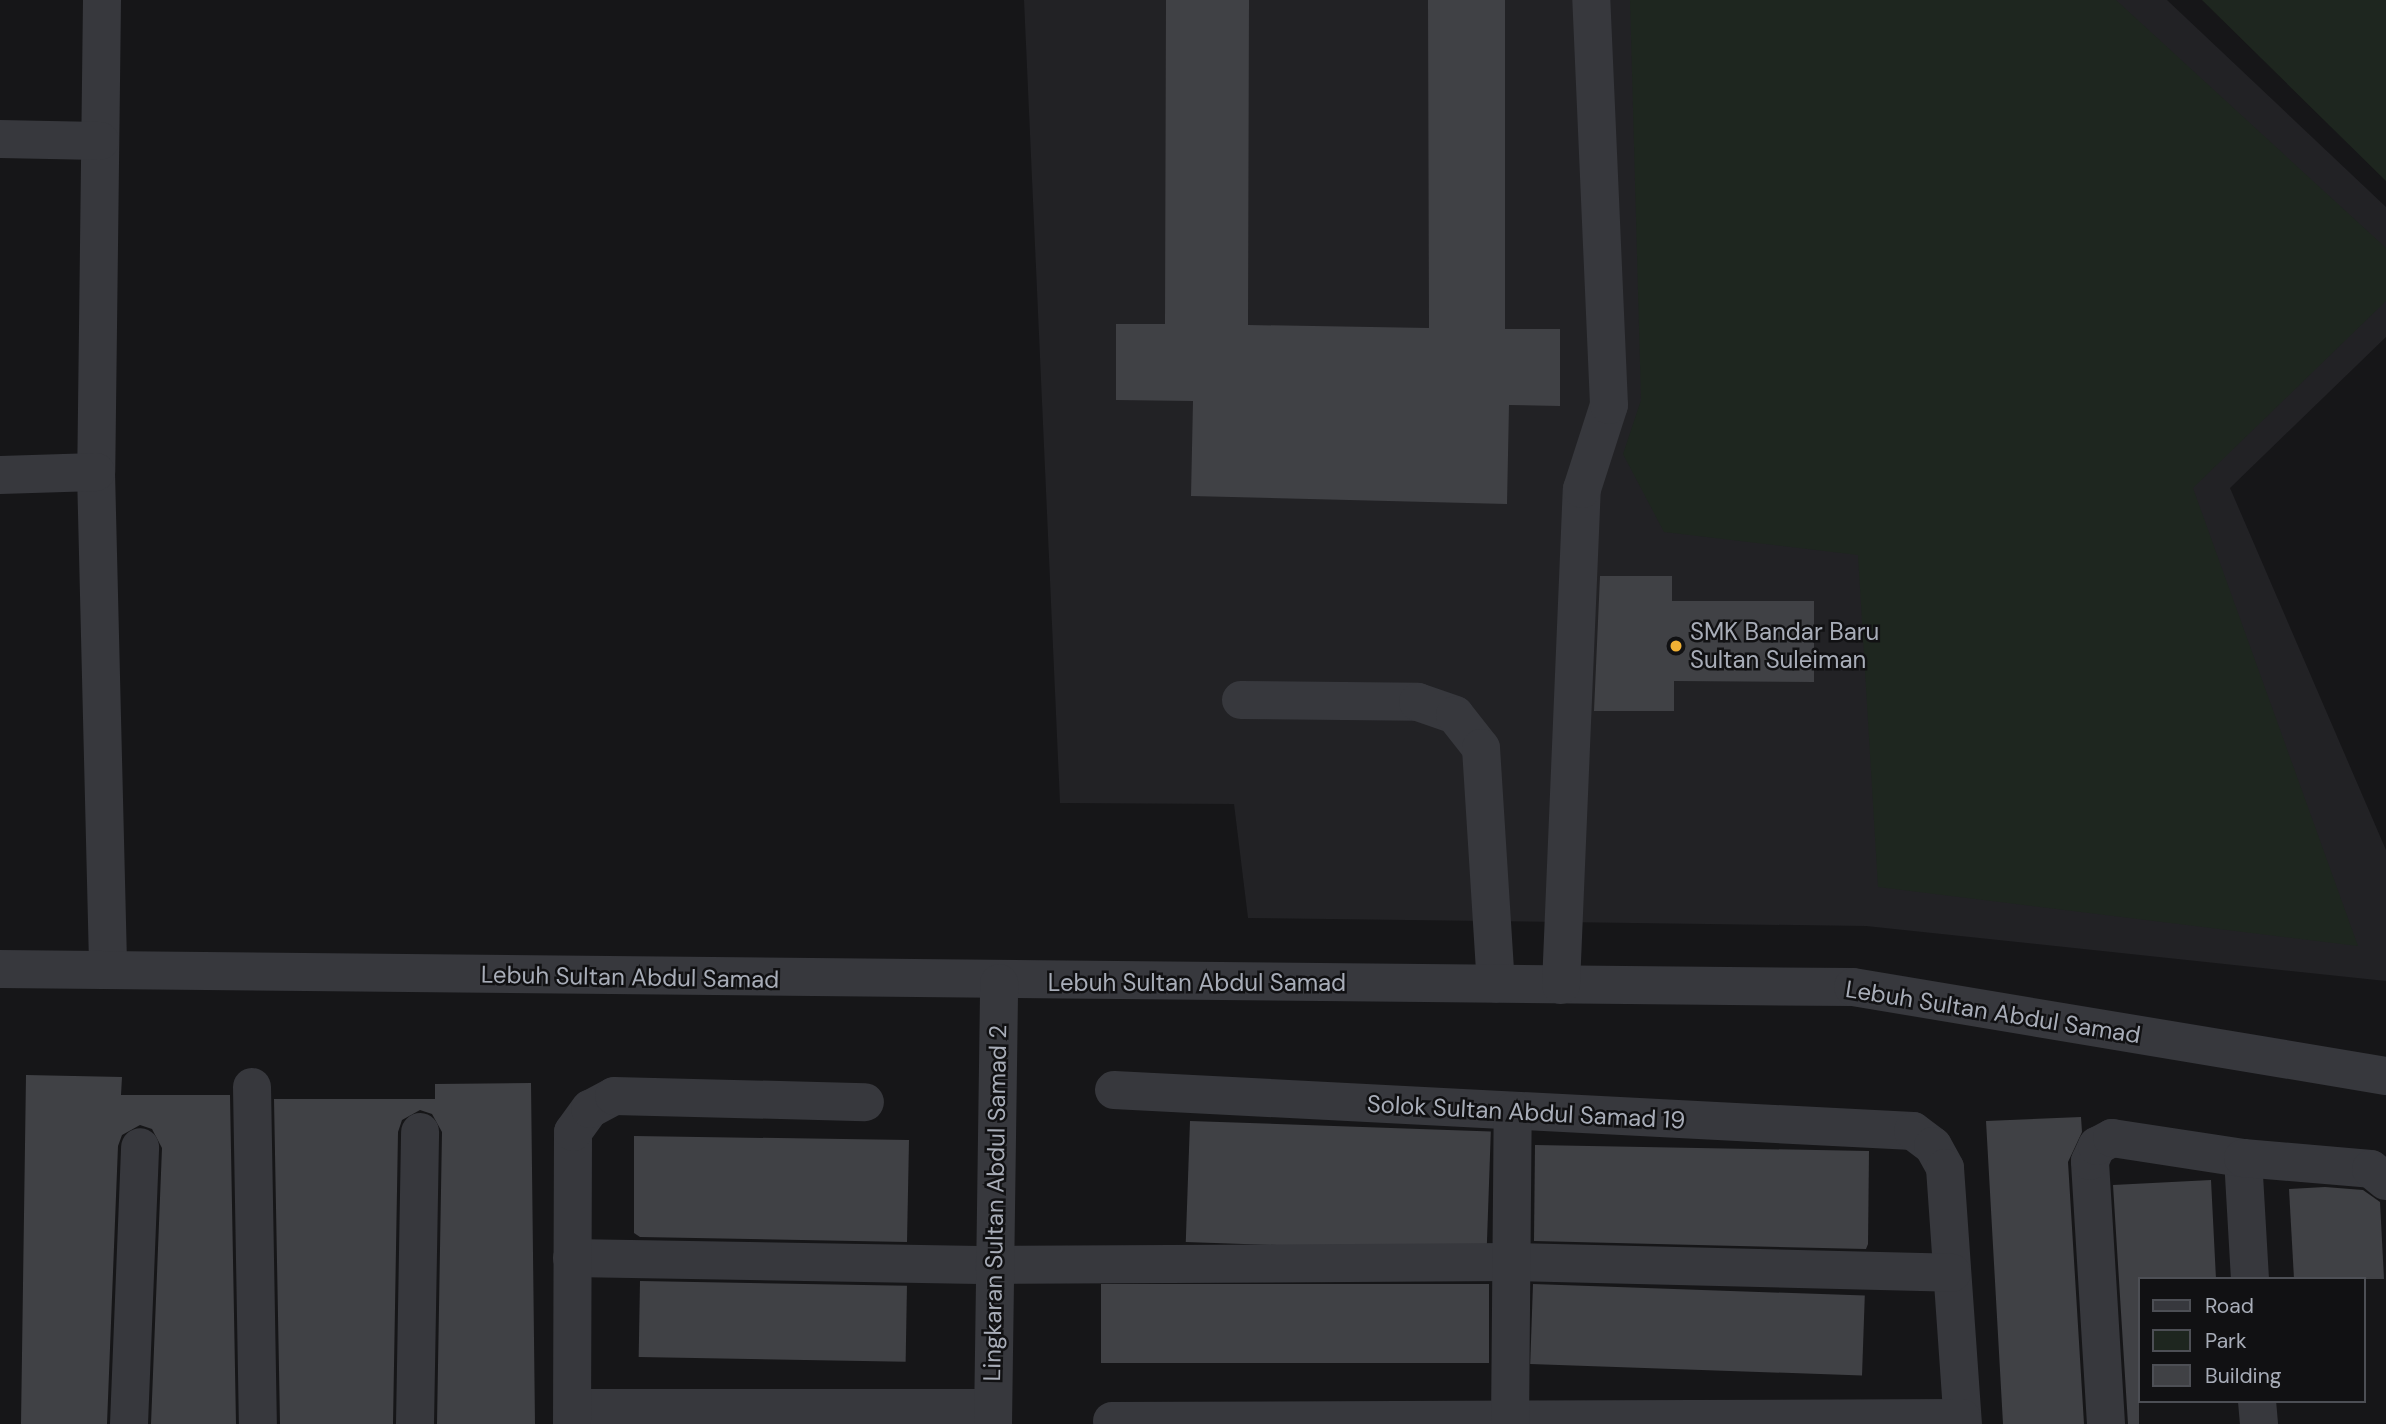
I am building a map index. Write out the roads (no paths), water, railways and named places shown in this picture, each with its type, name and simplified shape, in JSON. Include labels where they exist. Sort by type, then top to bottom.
[{"type":"street","points":[[102,0],[96,472],[108,969]]},
{"type":"street","points":[[1561,985],[1582,489],[1609,405],[1591,0]]},
{"type":"street","points":[[0,139],[100,141]]},
{"type":"street","points":[[0,475],[96,472]]},
{"type":"street","points":[[1241,700],[1418,702],[1455,715],[1481,748],[1496,984]]},
{"type":"street","name":"Lebuh Sultan Abdul Samad","points":[[0,969],[999,983],[1853,988],[2386,1076]]},
{"type":"street","name":"Lingkaran Sultan Abdul Samad 2","points":[[992,1416],[999,983]]},
{"type":"street","points":[[252,1087],[258,1424]]},
{"type":"street","name":"Solok Sultan Abdul Samad 19","points":[[1114,1090],[1913,1131],[1933,1146],[1945,1168],[1952,1273]]},
{"type":"street","points":[[865,1102],[614,1096],[590,1109],[573,1132],[573,1416],[992,1416]]},
{"type":"street","points":[[1510,1422],[1513,1111]]},
{"type":"street","points":[[415,1424],[420,1132]]},
{"type":"street","points":[[2106,1424],[2090,1161],[2096,1146],[2112,1138],[2244,1158],[2371,1169],[2386,1181]]},
{"type":"street","points":[[129,1424],[140,1147]]},
{"type":"street","points":[[2244,1158],[2250,1277]]},
{"type":"street","points":[[572,1258],[994,1265],[1511,1262],[1952,1273],[1962,1421],[1112,1421]]},
{"type":"street","points":[[2257,1403],[2259,1424]]},
{"type":"place","name":"SMK Bandar Baru Sultan Suleiman","points":[[1676,646]]}]
